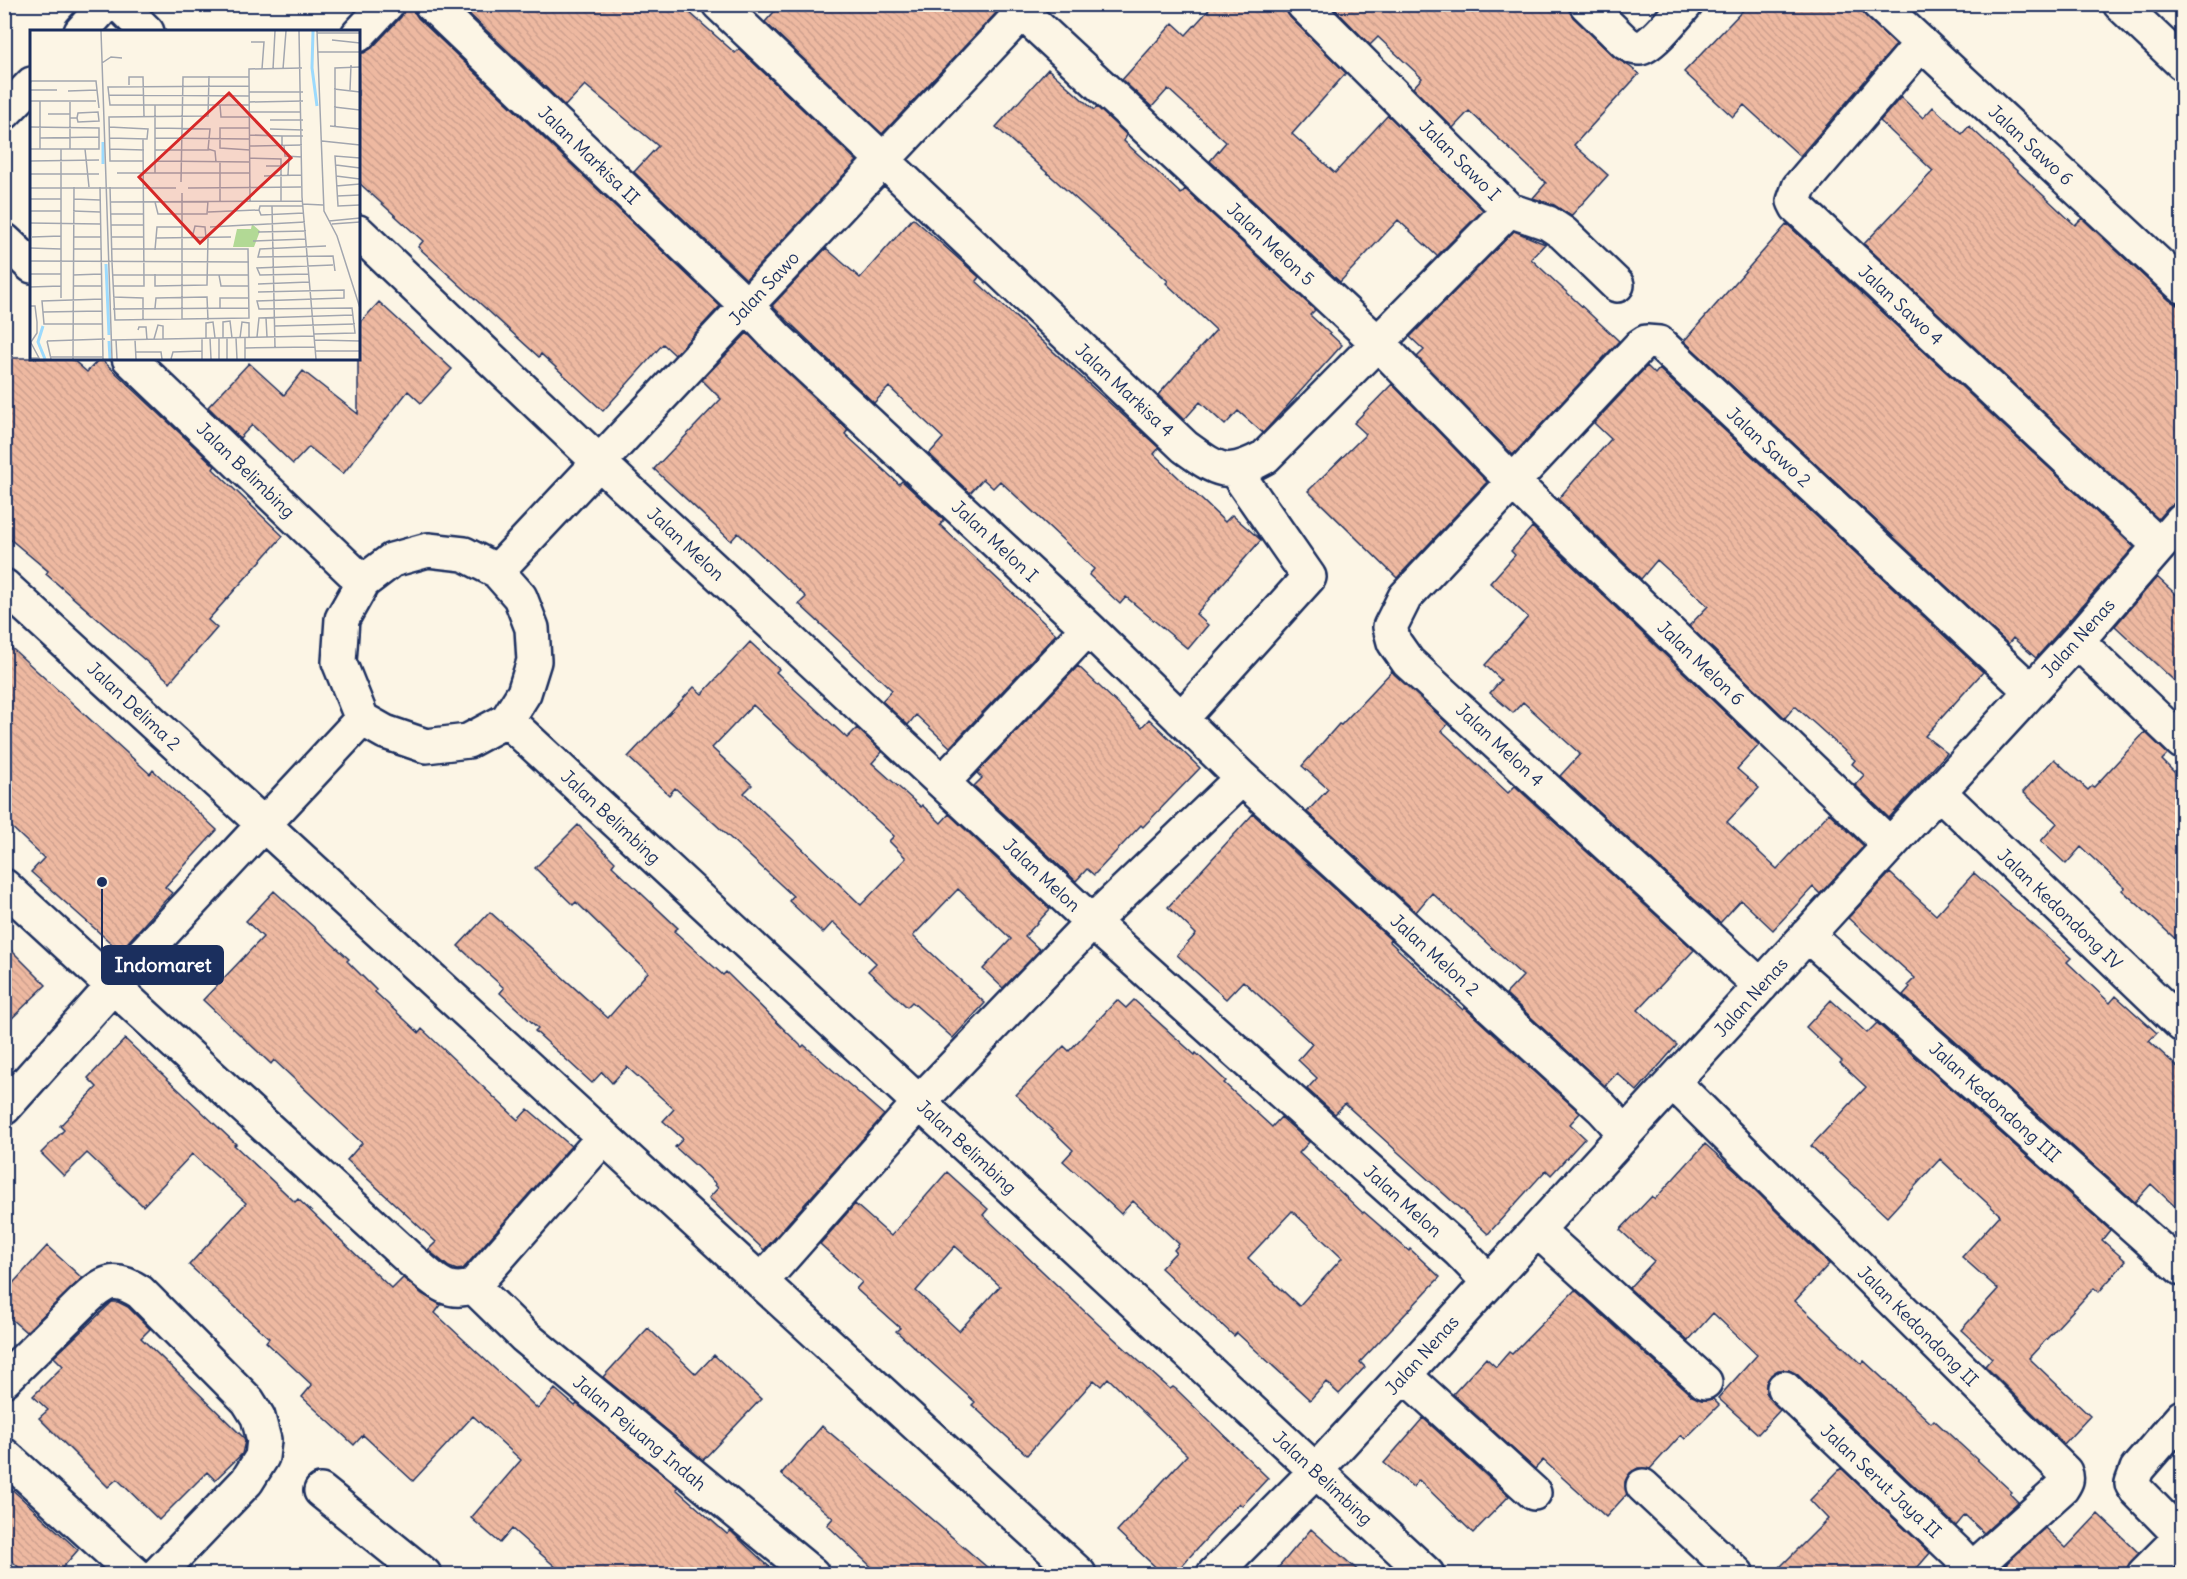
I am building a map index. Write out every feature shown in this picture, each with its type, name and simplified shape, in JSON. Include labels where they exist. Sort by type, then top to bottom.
[{"type":"street","points":[[83,30],[106,4]]},
{"type":"street","points":[[119,4],[145,30]]},
{"type":"street","points":[[360,33],[387,4]]},
{"type":"street","name":"Jalan Markisa II","points":[[430,4],[747,306]]},
{"type":"street","name":"Jalan Markisa 4","points":[[719,4],[1185,447],[1204,461],[1224,470],[1234,469]]},
{"type":"street","name":"Jalan Sawo I","points":[[1303,4],[1509,210],[1378,343]]},
{"type":"street","points":[[1586,4],[1626,43],[1640,48],[1649,43],[1686,4]]},
{"type":"street","name":"Jalan Sawo 6","points":[[1879,4],[2182,286]]},
{"type":"street","points":[[2120,4],[2182,63]]},
{"type":"street","name":"Jalan Sawo","points":[[497,571],[883,161],[1021,7]]},
{"type":"street","name":"Jalan Melon 5","points":[[1021,7],[1378,343],[1513,482]]},
{"type":"street","name":"Jalan Sawo 4","points":[[1921,44],[1799,187],[1794,201],[1797,207],[2160,546]]},
{"type":"street","points":[[4,113],[30,86]]},
{"type":"street","points":[[1509,210],[1548,223],[1563,233],[1617,285]]},
{"type":"street","name":"Jalan Melon","points":[[360,234],[600,463],[1092,922],[1459,1251],[1489,1282]]},
{"type":"street","points":[[4,240],[30,264]]},
{"type":"street","name":"Jalan Melon I","points":[[747,306],[777,338],[1088,628],[1242,778]]},
{"type":"street","name":"Jalan Sawo 2","points":[[1513,482],[1640,346],[1646,342],[1659,343],[2031,691]]},
{"type":"street","points":[[1234,469],[1244,469],[1264,457],[1378,343]]},
{"type":"street","name":"Jalan Belimbing","points":[[131,360],[363,582]]},
{"type":"street","points":[[1181,719],[1309,577],[1234,469]]},
{"type":"street","name":"Jalan Melon 6","points":[[1513,482],[1890,845]]},
{"type":"street","name":"Jalan Melon 4","points":[[1513,482],[1405,597],[1390,627],[1395,642],[1408,662],[1761,986]]},
{"type":"street","name":"Jalan Nenas","points":[[1214,1575],[1316,1471],[1673,1082],[2077,641],[2182,520]]},
{"type":"street","points":[[428,550],[464,554],[497,571],[520,597],[532,628],[534,661],[524,693],[507,720],[468,741],[426,746],[385,732],[362,719],[339,662],[342,619],[363,582],[392,560],[428,550]]},
{"type":"street","name":"Jalan Delima 2","points":[[4,586],[1079,1575]]},
{"type":"street","points":[[943,782],[1088,628]]},
{"type":"street","points":[[2077,641],[2182,742]]},
{"type":"street","points":[[4,1108],[362,719]]},
{"type":"street","name":"Jalan Belimbing","points":[[507,720],[1427,1575]]},
{"type":"street","points":[[761,1282],[919,1102],[1092,922],[1242,778]]},
{"type":"street","name":"Jalan Melon 2","points":[[1242,778],[1602,1108],[1625,1133]]},
{"type":"street","name":"Jalan Kedondong IV","points":[[1939,792],[2182,1025]]},
{"type":"street","points":[[4,886],[412,1261],[449,1290],[462,1290],[473,1286],[603,1138]]},
{"type":"street","name":"Jalan Kedondong III","points":[[1807,935],[2182,1269]]},
{"type":"street","name":"Jalan Kedondong II","points":[[1673,1082],[2065,1472],[2066,1482],[2062,1488],[1968,1572]]},
{"type":"street","points":[[1537,1230],[1705,1382]]},
{"type":"street","points":[[4,1380],[83,1302],[96,1290],[111,1281],[127,1283],[140,1292],[248,1401],[258,1417],[264,1440],[262,1457],[247,1481],[158,1575]]},
{"type":"street","name":"Jalan Pejuang Indah","points":[[473,1286],[524,1336],[812,1575]]},
{"type":"street","points":[[1404,1375],[1534,1494]]},
{"type":"street","name":"Jalan Serut Jaya II","points":[[1784,1388],[1968,1572]]},
{"type":"street","points":[[2144,1575],[2182,1536],[2137,1491],[2132,1483],[2137,1469],[2182,1417]]},
{"type":"street","points":[[4,1455],[135,1575]]},
{"type":"street","points":[[1643,1486],[1737,1575]]},
{"type":"street","points":[[321,1491],[424,1575]]},
{"type":"building","points":[[408,4],[413,4],[413,10],[418,18],[720,306],[675,355],[663,344],[603,411],[541,354],[539,357],[418,247],[423,241],[360,184],[360,53],[372,48],[401,17]]},
{"type":"building","points":[[459,4],[680,4],[735,53],[739,49],[857,161],[746,279],[634,172],[658,146],[585,85],[565,106]]},
{"type":"building","points":[[781,4],[991,4],[997,12],[882,134],[765,22]]},
{"type":"building","points":[[1214,4],[1285,4],[1290,17],[1346,73],[1292,134],[1335,173],[1388,115],[1483,210],[1437,256],[1398,220],[1340,282],[1210,161],[1226,142],[1168,89],[1152,107],[1122,80],[1173,23],[1186,35]]},
{"type":"building","points":[[1330,4],[1568,4],[1573,17],[1613,56],[1639,74],[1574,145],[1608,175],[1571,216],[1554,205],[1533,198],[1546,183],[1469,111],[1453,128],[1413,88],[1422,78],[1378,37],[1370,45]]},
{"type":"building","points":[[1749,4],[1855,4],[1896,45],[1800,156],[1744,105],[1733,117],[1684,72]]},
{"type":"building","points":[[1048,69],[1094,110],[1097,107],[1127,135],[1124,141],[1181,194],[1185,189],[1315,310],[1310,315],[1342,345],[1263,433],[1238,411],[1225,425],[1200,402],[1184,420],[1158,395],[1216,330],[1166,283],[1168,281],[996,127]]},
{"type":"building","points":[[1901,97],[1923,118],[1933,107],[1962,134],[1969,126],[2075,225],[2082,218],[2169,300],[2182,308],[2182,502],[2168,507],[2158,519],[1864,244],[1933,171],[1880,121]]},
{"type":"building","points":[[913,218],[979,277],[976,281],[1159,448],[1154,454],[1225,522],[1232,515],[1261,540],[1196,614],[1208,625],[1188,649],[1126,597],[1120,604],[1089,575],[1094,569],[1000,481],[993,488],[983,479],[970,493],[929,454],[943,438],[889,387],[874,403],[772,306],[826,248],[860,278]]},
{"type":"building","points":[[1787,224],[2134,547],[2036,658],[2013,638],[2008,644],[1684,341]]},
{"type":"building","points":[[1514,231],[1545,244],[1531,259],[1619,341],[1513,455],[1417,357],[1424,350],[1410,337]]},
{"type":"building","points":[[379,302],[452,369],[421,403],[408,391],[343,474],[309,447],[293,464],[252,425],[240,438],[208,407],[249,363],[284,395],[303,371],[358,414],[360,323]]},
{"type":"building","points":[[747,333],[848,430],[845,434],[899,484],[902,481],[944,520],[940,525],[1056,634],[950,747],[916,715],[908,725],[882,701],[892,690],[799,604],[806,597],[738,533],[731,541],[654,469],[721,399],[702,380]]},
{"type":"building","points":[[4,358],[30,358],[30,360],[73,360],[87,372],[98,360],[102,360],[215,466],[213,469],[283,536],[208,620],[217,628],[170,682],[46,574],[48,571],[4,534]]},
{"type":"building","points":[[1647,366],[1655,374],[1659,369],[1983,672],[1925,736],[1947,753],[1889,818],[1855,785],[1864,775],[1852,764],[1855,760],[1795,706],[1785,718],[1689,626],[1708,606],[1657,560],[1641,579],[1558,499],[1611,439],[1594,423]]},
{"type":"building","points":[[1392,384],[1487,482],[1397,578],[1308,491],[1366,434],[1354,423]]},
{"type":"building","points":[[1532,527],[1759,745],[1737,769],[1759,788],[1727,822],[1777,869],[1829,813],[1864,846],[1820,894],[1813,887],[1773,930],[1741,900],[1720,923],[1560,776],[1580,754],[1523,702],[1513,713],[1490,693],[1501,680],[1485,665],[1528,617],[1490,583],[1515,555],[1511,551]]},
{"type":"building","points":[[2157,577],[2182,600],[2182,688],[2115,626]]},
{"type":"building","points":[[4,641],[150,774],[153,770],[217,830],[165,887],[172,893],[120,951],[31,872],[44,858],[4,820]]},
{"type":"building","points":[[750,642],[779,669],[776,672],[847,738],[857,728],[882,752],[872,763],[921,807],[922,805],[941,823],[949,814],[1050,909],[1025,936],[1040,950],[1003,988],[983,969],[1011,939],[958,889],[913,936],[985,1003],[953,1038],[912,1002],[907,1007],[868,971],[876,963],[833,922],[823,933],[789,901],[793,896],[715,824],[675,788],[669,795],[628,757],[694,687],[702,694]],"holes":[[[753,705],[894,836],[889,841],[906,858],[861,905],[744,793],[752,785],[712,748]]]},
{"type":"building","points":[[1078,666],[1142,727],[1149,719],[1200,768],[1094,875],[1087,869],[1076,881],[974,786],[982,778],[977,773]]},
{"type":"building","points":[[1392,671],[1448,724],[1442,731],[1508,793],[1515,786],[1694,950],[1638,1010],[1677,1045],[1637,1091],[1617,1073],[1605,1086],[1506,994],[1523,976],[1432,893],[1416,912],[1307,812],[1328,789],[1302,766],[1339,724],[1341,725]]},
{"type":"building","points":[[2145,732],[2168,754],[2162,760],[2182,780],[2182,945],[2122,890],[2125,888],[2081,847],[2066,864],[2041,841],[2057,823],[2023,792],[2054,759],[2088,790],[2094,787]]},
{"type":"building","points":[[1253,814],[1391,940],[1389,941],[1463,1010],[1465,1008],[1580,1113],[1570,1124],[1585,1138],[1551,1175],[1546,1170],[1488,1234],[1345,1104],[1335,1114],[1307,1089],[1317,1078],[1298,1060],[1312,1044],[1243,981],[1226,999],[1177,955],[1196,934],[1168,907]]},
{"type":"building","points":[[578,825],[615,862],[612,866],[678,928],[674,931],[723,975],[726,972],[802,1047],[804,1045],[884,1115],[764,1250],[709,1198],[718,1188],[716,1184],[675,1147],[683,1139],[663,1121],[674,1109],[627,1067],[612,1083],[602,1072],[592,1083],[535,1031],[538,1028],[500,993],[504,988],[458,946],[490,912],[608,1018],[648,972],[576,902],[573,905],[535,868]]},
{"type":"building","points":[[1890,873],[1936,915],[1974,873],[2071,958],[2067,962],[2110,1003],[2116,996],[2157,1033],[2149,1041],[2182,1071],[2182,1213],[2151,1184],[2135,1202],[1903,995],[1915,978],[1848,918]]},
{"type":"building","points":[[274,891],[349,959],[347,961],[376,990],[375,992],[419,1033],[422,1029],[518,1120],[528,1109],[571,1146],[463,1269],[457,1270],[449,1267],[428,1250],[436,1242],[347,1160],[362,1143],[274,1060],[271,1064],[203,1000],[263,937],[246,921]]},
{"type":"building","points":[[4,943],[46,985],[4,1026]]},
{"type":"building","points":[[1117,1000],[1126,1008],[1134,1000],[1195,1055],[1196,1053],[1226,1081],[1224,1083],[1272,1127],[1281,1117],[1309,1142],[1299,1153],[1363,1213],[1409,1251],[1410,1249],[1440,1277],[1360,1362],[1365,1367],[1339,1394],[1326,1382],[1310,1400],[1237,1333],[1234,1336],[1161,1268],[1176,1252],[1174,1250],[1179,1244],[1133,1201],[1121,1214],[1063,1161],[1073,1150],[1016,1095],[1064,1046],[1069,1051]],"holes":[[[1292,1211],[1342,1258],[1299,1306],[1248,1258]]]},
{"type":"building","points":[[1831,1000],[1867,1033],[1877,1023],[2110,1230],[2102,1240],[2126,1261],[2099,1292],[2094,1288],[2029,1358],[2090,1416],[2064,1444],[1985,1366],[1992,1358],[1961,1330],[1998,1289],[1962,1257],[2000,1215],[1940,1159],[1887,1217],[1811,1146],[1866,1087],[1806,1027]]},
{"type":"building","points":[[125,1039],[236,1144],[234,1145],[295,1202],[298,1199],[392,1289],[403,1278],[422,1294],[441,1305],[435,1313],[538,1409],[555,1389],[575,1406],[577,1404],[678,1487],[676,1489],[727,1534],[731,1531],[778,1575],[565,1575],[512,1529],[500,1543],[471,1518],[521,1460],[473,1416],[413,1481],[363,1435],[354,1445],[302,1397],[312,1385],[266,1342],[269,1338],[189,1265],[246,1203],[192,1154],[143,1206],[87,1153],[64,1176],[41,1153],[64,1130],[60,1126],[97,1087],[88,1078]]},
{"type":"building","points":[[1705,1144],[1741,1176],[1829,1264],[1795,1301],[1862,1364],[1864,1361],[1931,1423],[1934,1420],[2012,1492],[2010,1494],[2018,1502],[1984,1533],[1965,1515],[1956,1526],[1797,1374],[1789,1370],[1778,1370],[1766,1383],[1766,1394],[1780,1410],[1758,1434],[1718,1398],[1757,1355],[1713,1313],[1688,1341],[1629,1288],[1654,1261],[1620,1230],[1652,1196],[1655,1199]]},
{"type":"building","points":[[947,1172],[988,1209],[983,1215],[1099,1325],[1170,1389],[1173,1387],[1176,1389],[1268,1478],[1242,1506],[1239,1503],[1173,1575],[1164,1575],[1117,1531],[1187,1455],[1108,1378],[1101,1386],[1094,1380],[1027,1455],[972,1405],[975,1402],[896,1331],[900,1328],[856,1289],[862,1282],[820,1244],[855,1204],[891,1236]],"holes":[[[955,1246],[1000,1286],[959,1331],[916,1291]]]},
{"type":"building","points":[[47,1246],[82,1278],[26,1332],[4,1313],[4,1293]]},
{"type":"building","points":[[1575,1290],[1692,1396],[1702,1400],[1713,1399],[1719,1405],[1685,1439],[1681,1435],[1650,1469],[1638,1468],[1630,1473],[1625,1482],[1627,1494],[1606,1517],[1543,1460],[1535,1469],[1453,1394],[1486,1358],[1496,1367],[1509,1352],[1512,1354]]},
{"type":"building","points":[[112,1302],[128,1307],[150,1329],[141,1338],[245,1441],[242,1454],[215,1480],[207,1472],[159,1520],[117,1479],[108,1487],[39,1418],[48,1410],[33,1396],[63,1366],[54,1357]]},
{"type":"building","points":[[648,1328],[696,1374],[714,1355],[761,1399],[703,1460],[603,1377]]},
{"type":"building","points":[[1423,1418],[1509,1496],[1473,1533],[1419,1480],[1413,1487],[1384,1463]]},
{"type":"building","points":[[822,1426],[996,1575],[880,1575],[827,1525],[833,1518],[781,1474]]},
{"type":"building","points":[[1841,1468],[1930,1553],[1911,1575],[1772,1575],[1828,1519],[1810,1500]]},
{"type":"building","points":[[4,1482],[78,1550],[56,1575],[27,1575],[4,1554]]},
{"type":"building","points":[[2098,1514],[2139,1553],[2121,1575],[1994,1575],[2045,1528],[2066,1548]]},
{"type":"building","points":[[1311,1529],[1363,1575],[1272,1575]]},
{"type":"place","name":"Indomaret","points":[[102,882]]}]
